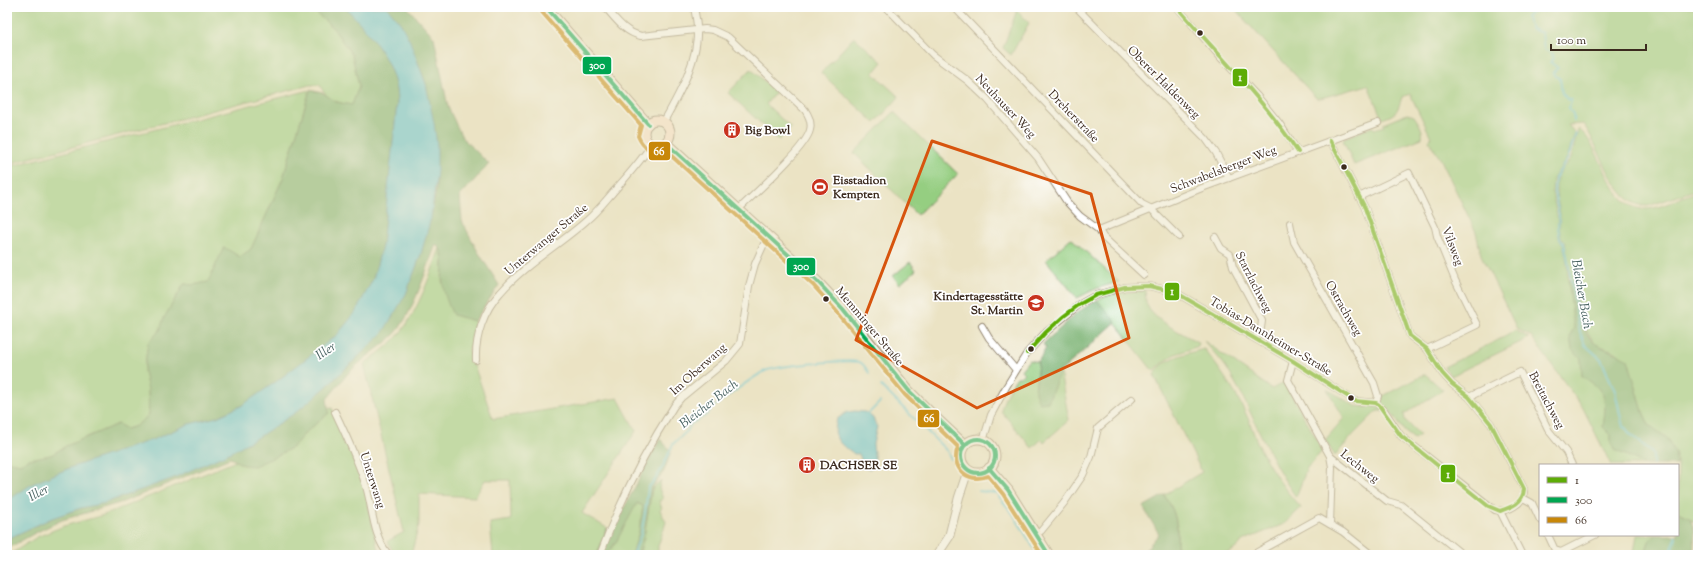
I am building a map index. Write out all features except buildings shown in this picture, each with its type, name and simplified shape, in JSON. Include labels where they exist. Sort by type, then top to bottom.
[{"type":"main road","points":[[546,7],[648,124]]},
{"type":"main road","points":[[655,121],[663,123],[667,127],[669,134],[666,143],[657,146],[651,145],[644,135],[648,124],[655,121]]},
{"type":"main road","name":"Memminger Straße","points":[[666,143],[740,209],[817,281],[843,309],[909,391],[965,445]]},
{"type":"main road","points":[[973,440],[983,440],[992,448],[994,453],[992,464],[989,468],[979,473],[968,470],[962,461],[961,456],[965,445],[973,440]]},
{"type":"main road","points":[[989,468],[1008,490],[1049,555]]},
{"type":"street","points":[[605,7],[625,30],[632,34],[641,36],[697,29],[713,30],[728,37],[805,110],[810,122],[810,129],[804,144],[740,209]]},
{"type":"street","points":[[663,123],[681,92],[690,69],[696,45],[697,29],[694,7]]},
{"type":"street","name":"Neuhauser Weg","points":[[886,7],[933,55],[968,81],[987,99],[1038,158],[1066,202],[1086,221],[1099,230]]},
{"type":"street","name":"Dreherstraße","points":[[954,7],[1142,204],[1150,208],[1179,237]]},
{"type":"street","name":"Oberer Haldenweg","points":[[1076,7],[1203,136],[1216,152],[1229,178]]},
{"type":"street","points":[[1177,7],[1221,58],[1257,96],[1279,124],[1298,152]]},
{"type":"street","name":"Schwabelsberger Weg","points":[[1099,230],[1150,208],[1378,123]]},
{"type":"street","points":[[1330,140],[1359,197],[1373,230],[1406,329],[1410,336],[1427,349],[1442,373],[1452,384],[1469,397],[1491,424],[1524,489],[1523,498],[1515,506],[1500,511]]},
{"type":"street","name":"Unterwanger Straße","points":[[476,360],[478,334],[499,293],[532,264],[588,220],[635,167],[651,145]]},
{"type":"street","name":"Vilsweg","points":[[1359,197],[1409,173],[1434,227],[1455,280],[1478,325],[1427,349]]},
{"type":"street","name":"Ostrachweg","points":[[1290,224],[1294,242],[1374,383],[1378,396],[1376,403]]},
{"type":"street","points":[[1099,230],[1104,237],[1144,275]]},
{"type":"street","name":"Im Oberwang","points":[[600,555],[633,478],[674,406],[681,398],[732,355],[740,344],[749,286],[755,264],[768,235]]},
{"type":"street","name":"Starzlachweg","points":[[1215,237],[1221,248],[1230,254],[1233,267],[1262,320],[1261,328],[1255,338]]},
{"type":"street","name":"Tobias-Dannheimer-Straße","points":[[983,440],[991,415],[1016,370],[1036,342],[1080,304],[1096,295],[1125,287],[1149,286],[1174,292],[1255,338],[1355,401],[1376,403]]},
{"type":"street","points":[[982,326],[989,338],[1016,370]]},
{"type":"street","name":"Lechweg","points":[[1293,361],[1288,380],[1330,456],[1387,501],[1401,505],[1463,555]]},
{"type":"street","name":"Breitachweg","points":[[1469,397],[1520,372],[1549,431],[1566,452],[1572,464]]},
{"type":"street","points":[[1036,534],[1041,531],[1064,503],[1083,475],[1091,457],[1098,428],[1132,399]]},
{"type":"street","points":[[1376,403],[1384,410],[1401,436],[1488,506],[1500,511],[1522,555]]},
{"type":"street","name":"Unterwang","points":[[335,412],[348,438],[365,483],[378,538],[390,555]]},
{"type":"street","points":[[1330,456],[1332,467],[1330,524]]},
{"type":"street","points":[[937,555],[949,537],[959,497],[968,470]]},
{"type":"street","points":[[1523,498],[1532,503],[1539,518]]},
{"type":"street","points":[[1252,555],[1319,518],[1330,524],[1372,555]]},
{"type":"street","points":[[1548,536],[1555,550],[1561,552],[1593,536]]},
{"type":"highlighted area","points":[[932,141],[1091,194],[1129,338],[977,408],[856,340]]},
{"type":"green space","points":[[7,7],[308,7],[333,28],[352,55],[359,86],[352,105],[333,100],[326,94],[320,85],[310,85],[7,164]]},
{"type":"green space","points":[[308,7],[345,7],[364,28],[381,51],[393,77],[396,90],[397,104],[382,246],[373,279],[355,313],[337,335],[277,381],[241,406],[217,417],[189,424],[152,440],[72,467],[32,484],[7,501],[7,461],[20,464],[29,459],[51,455],[66,446],[118,424],[127,429],[136,426],[149,415],[148,390],[144,371],[148,343],[160,330],[164,318],[184,284],[193,285],[208,282],[224,247],[240,257],[251,249],[283,178],[310,90],[323,93],[336,102],[352,105],[359,86],[352,55],[333,28]]},
{"type":"green space","points":[[387,7],[407,7],[434,37],[448,107],[462,137],[489,164],[460,196],[462,221],[477,250],[499,285],[475,321],[453,315],[446,299],[443,278],[442,252],[436,244],[415,299],[399,329],[391,338],[348,374],[327,399],[329,413],[305,433],[293,447],[254,466],[244,465],[230,458],[123,502],[62,520],[7,549],[7,539],[52,518],[81,508],[105,503],[171,479],[225,455],[260,436],[295,413],[355,360],[406,294],[421,254],[431,218],[436,191],[437,145],[426,84],[401,24]]},
{"type":"green space","points":[[1233,7],[1698,7],[1698,189],[1648,206],[1636,204],[1626,197],[1617,186],[1583,124],[1568,125],[1575,133],[1567,158],[1553,179],[1552,192],[1557,215],[1559,238],[1563,244],[1566,256],[1574,328],[1570,335],[1572,350],[1581,359],[1582,376],[1601,391],[1605,403],[1603,427],[1611,435],[1611,443],[1614,450],[1643,464],[1611,464],[1583,408],[1531,336],[1517,329],[1481,255],[1476,232],[1441,160],[1429,141],[1431,137],[1410,94],[1402,97],[1394,114],[1382,119],[1368,85],[1317,99]]},
{"type":"green space","points":[[1017,10],[1029,23],[1011,55],[1003,48]]},
{"type":"green space","points":[[854,37],[882,62],[873,73],[899,97],[875,123],[821,73]]},
{"type":"green space","points":[[751,69],[776,92],[766,104],[791,128],[779,140],[728,93]]},
{"type":"green space","points":[[310,90],[283,178],[251,249],[240,257],[224,248],[208,282],[193,285],[184,284],[164,318],[160,330],[148,343],[144,371],[148,390],[149,415],[136,426],[127,429],[118,424],[66,446],[51,455],[29,459],[20,464],[7,461],[7,167]]},
{"type":"green space","points":[[894,112],[958,174],[917,215],[854,153]]},
{"type":"green space","points":[[1407,114],[1414,116],[1421,129],[1422,138],[1354,165],[1343,140],[1344,138],[1372,127],[1375,129],[1384,126],[1383,124]]},
{"type":"green space","points":[[1578,129],[1586,136],[1593,146],[1613,186],[1622,198],[1631,206],[1650,209],[1698,192],[1698,523],[1679,512],[1679,464],[1667,438],[1649,425],[1643,412],[1635,384],[1616,352],[1595,344],[1583,325],[1572,282],[1565,243],[1561,237],[1559,228],[1560,214],[1556,193],[1556,180],[1562,169],[1571,159]]},
{"type":"green space","points":[[1071,238],[1119,282],[1098,288],[1077,298],[1046,260]]},
{"type":"green space","points":[[440,248],[443,259],[442,281],[453,315],[475,321],[469,351],[493,419],[618,398],[636,431],[582,513],[607,528],[597,555],[493,555],[490,523],[511,520],[510,480],[485,480],[475,497],[419,494],[419,524],[411,555],[394,555],[388,541],[404,532],[364,364],[393,341],[413,314],[424,292]]},
{"type":"green space","points":[[910,262],[916,270],[900,284],[893,276]]},
{"type":"green space","points":[[1568,279],[1573,283],[1580,316],[1591,340],[1596,344],[1628,359],[1643,412],[1649,425],[1667,438],[1675,453],[1677,464],[1643,464],[1614,450],[1611,443],[1611,435],[1603,427],[1605,403],[1601,391],[1582,376],[1581,359],[1572,350],[1570,335],[1574,328]]},
{"type":"green space","points":[[1145,290],[1146,302],[1150,311],[1162,322],[1199,343],[1196,347],[1173,355],[1153,371],[1097,300],[1115,293]]},
{"type":"green space","points":[[1097,300],[1116,322],[1060,372],[1048,402],[1039,403],[1035,393],[1038,362],[1046,348],[1043,344],[1078,312]]},
{"type":"green space","points":[[1515,330],[1529,338],[1451,376],[1444,367],[1508,335]]},
{"type":"green space","points":[[1204,341],[1272,389],[1284,382],[1323,450],[1307,468],[1296,497],[1277,467],[1227,368]]},
{"type":"green space","points":[[1204,349],[1226,378],[1240,402],[1262,453],[1272,470],[1301,508],[1284,524],[1242,541],[1237,548],[1230,552],[1213,556],[1177,555],[1178,538],[1175,516],[1164,495],[1202,472],[1154,375],[1158,369],[1169,360]]},
{"type":"green space","points":[[1029,360],[1038,362],[1035,393],[1048,402],[1060,372],[1069,420],[1044,442],[1042,439],[1032,448],[1001,411],[1009,389],[1017,377],[1020,377],[1024,373],[1021,370]]},
{"type":"green space","points":[[1425,374],[1443,390],[1404,414],[1405,420],[1420,435],[1414,439],[1405,432],[1390,411],[1377,411],[1335,456],[1325,440],[1344,418],[1327,389],[1355,406],[1366,407],[1383,396]]},
{"type":"green space","points":[[332,408],[365,488],[377,546],[383,555],[9,555],[37,537],[64,526],[104,515],[236,461],[244,465],[293,447],[305,433],[329,413],[328,409]]},
{"type":"green space","points":[[660,439],[671,451],[664,471],[651,489],[644,537],[638,555],[632,555],[639,532],[643,506],[637,503],[616,542],[606,555],[597,555],[607,528],[612,531]]},
{"type":"green space","points":[[661,480],[659,488],[663,499],[659,501],[662,508],[660,510],[666,522],[658,546],[658,555],[639,555],[644,537],[652,489]]},
{"type":"green space","points":[[1164,495],[1175,516],[1177,531],[1177,555],[1141,555],[1159,534],[1143,507]]},
{"type":"green space","points":[[636,503],[643,506],[639,532],[632,555],[606,555],[616,542]]},
{"type":"green space","points":[[1679,512],[1690,518],[1695,532],[1693,555],[1645,555],[1649,541],[1654,536],[1679,536]]},
{"type":"green space","points":[[1637,536],[1654,536],[1649,541],[1645,555],[1628,555],[1634,552]]},
{"type":"water","name":"Iller","points":[[345,7],[387,7],[401,24],[410,41],[426,84],[437,145],[437,172],[431,218],[421,254],[406,294],[382,334],[325,388],[295,413],[260,436],[225,455],[171,479],[105,503],[81,508],[52,518],[7,539],[7,501],[32,484],[72,467],[152,440],[189,424],[217,417],[241,406],[277,381],[337,335],[355,313],[373,279],[382,246],[397,104],[396,90],[388,64],[381,51],[364,28]]},
{"type":"water","points":[[847,412],[866,412],[873,418],[877,427],[873,444],[875,464],[870,469],[864,467],[859,454],[854,454],[843,446],[836,437],[835,427],[837,419]]},
{"type":"waterway","name":"Bleicher Bach","points":[[1524,7],[1528,11],[1533,12],[1526,17],[1532,29],[1542,33],[1544,49],[1553,54],[1550,62],[1558,68],[1553,72],[1560,79],[1562,93],[1568,100],[1571,100],[1569,108],[1573,114],[1574,121]]},
{"type":"waterway","name":"Bleicher Bach","points":[[1576,133],[1568,158],[1555,178],[1554,192],[1559,215],[1558,227],[1560,238],[1564,244],[1567,256],[1580,332],[1585,345],[1601,359],[1615,391],[1622,423],[1630,434],[1653,453],[1653,464]]},
{"type":"waterway","name":"Bleicher Bach","points":[[633,555],[641,534],[648,488],[662,468],[673,444],[687,431],[691,424],[705,416],[712,408],[751,379],[765,371],[782,367],[852,361],[859,362],[865,366],[869,373]]},
{"type":"waterway","name":"Bleicher Bach","points":[[881,386],[947,451],[951,459]]},
{"type":"waterway","points":[[868,414],[880,402]]},
{"type":"waterway","name":"Bleicher Bach","points":[[979,491],[996,493],[1013,514],[1038,555]]},
{"type":"waterway","name":"Bleicher Bach","points":[[1670,555],[1676,536]]},
{"type":"transit line","name":"300","points":[[546,7],[648,124]]},
{"type":"transit line","name":"1","points":[[1177,7],[1255,95],[1298,152]]},
{"type":"transit line","name":"66","points":[[541,11],[641,125],[638,136],[642,144],[648,149],[656,151],[665,150],[813,285],[838,313],[905,395],[958,447],[956,461],[962,472],[973,478],[988,476],[1003,494],[1042,555]]},
{"type":"transit line","name":"1","points":[[1027,353],[1045,333],[1064,316],[1080,304],[1096,295],[1125,287],[1149,286],[1175,292],[1293,361],[1355,401],[1376,403],[1379,405],[1401,436],[1488,506],[1500,511],[1516,504],[1522,498],[1524,489],[1491,424],[1469,397],[1452,384],[1442,373],[1427,349],[1410,336],[1365,208],[1330,140]]},
{"type":"transit line","name":"300","points":[[666,143],[817,281],[843,309],[909,391],[965,445]]},
{"type":"transit line","name":"300","points":[[978,439],[990,444],[995,456],[990,468],[978,473],[966,468],[961,456],[966,444],[978,439]]},
{"type":"transit line","name":"300","points":[[989,468],[1008,490],[1049,555]]},
{"type":"place","name":"Big Bowl","points":[[732,130]]},
{"type":"place","name":"Eisstadion Kempten","points":[[820,187]]},
{"type":"place","name":"Kindertagesstätte St. Martin","points":[[1036,303]]},
{"type":"place","name":"DACHSER SE","points":[[807,465]]}]
